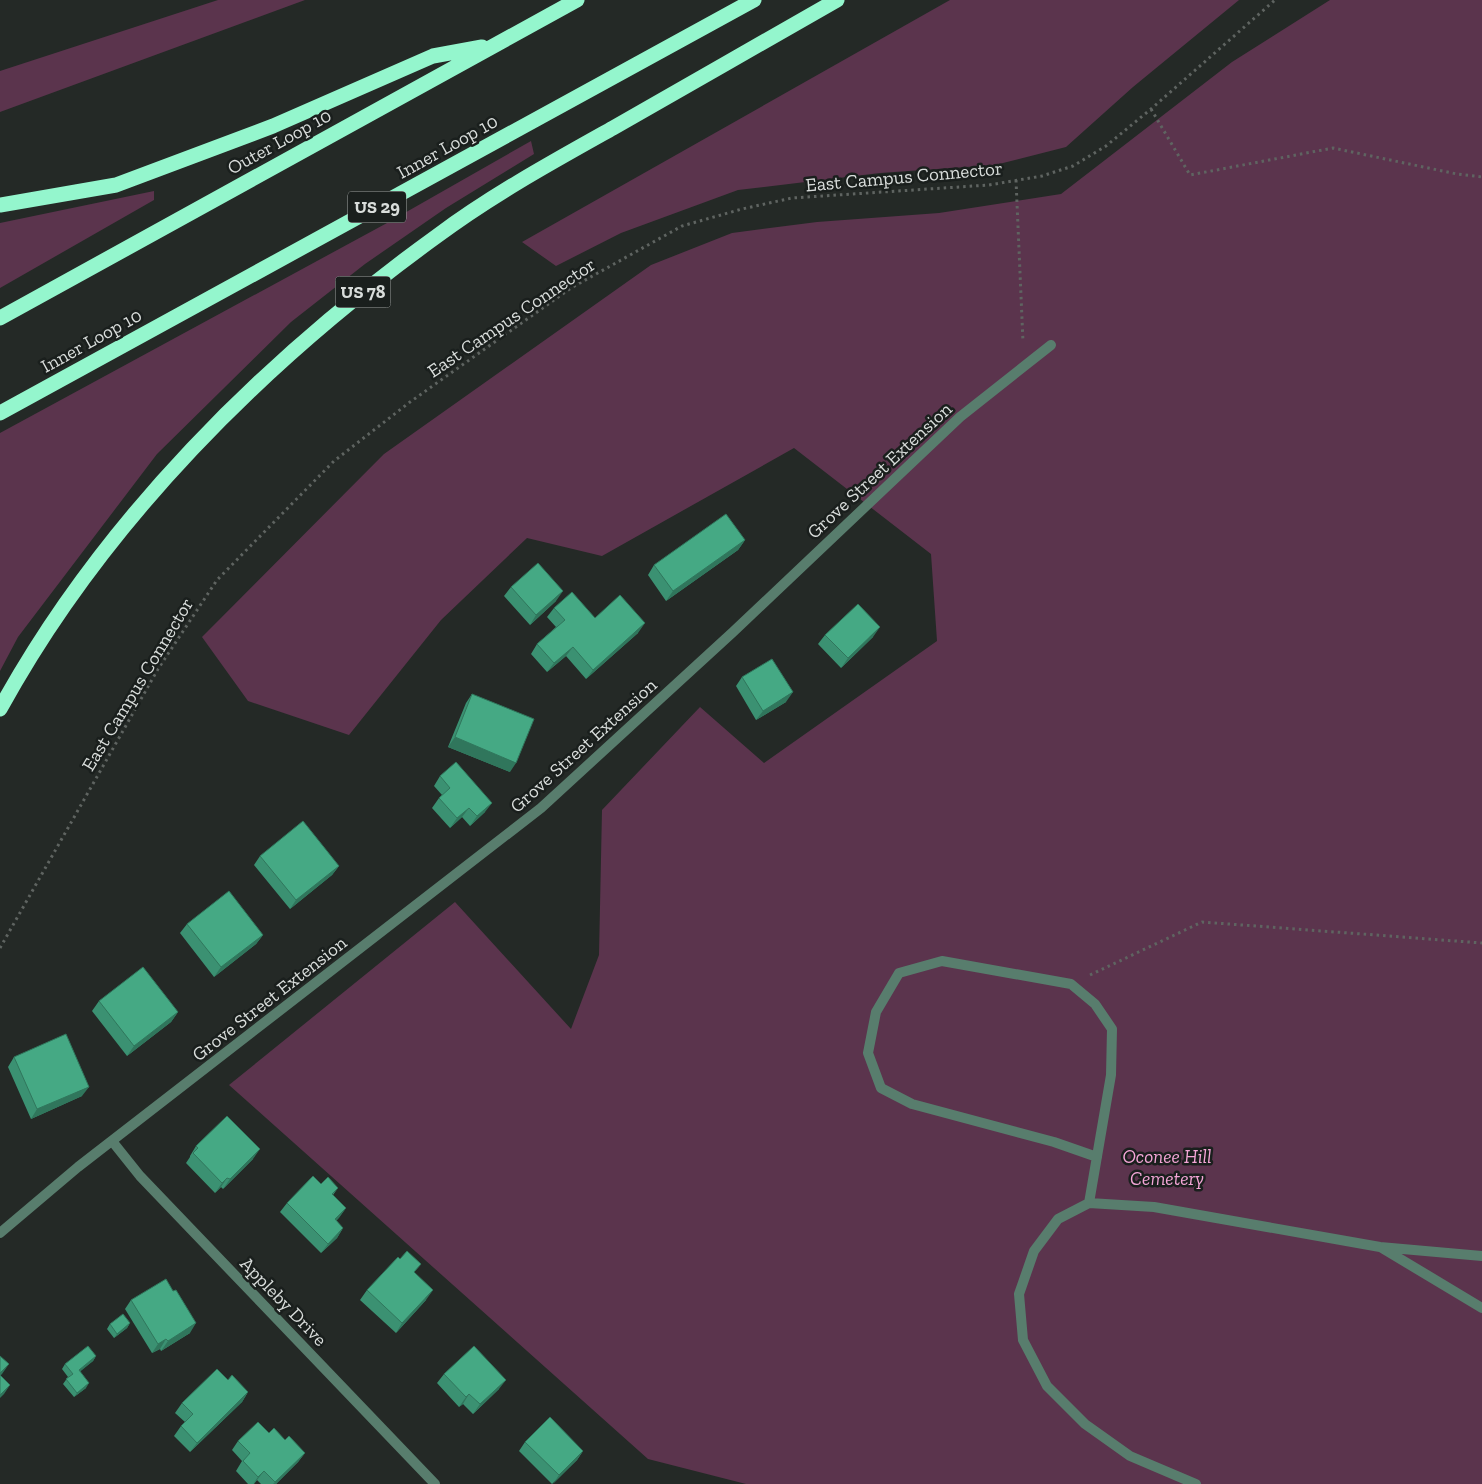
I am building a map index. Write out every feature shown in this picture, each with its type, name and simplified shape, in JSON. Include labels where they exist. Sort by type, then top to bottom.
[{"type":"highway","name":"Outer Loop 10","points":[[0,318],[577,0]]},
{"type":"highway","name":"Inner Loop 10","points":[[0,413],[754,0]]},
{"type":"highway","name":"US 78","points":[[0,709],[31,652],[133,514],[217,422],[342,308],[438,234],[548,165],[837,0]]},
{"type":"highway","points":[[0,205],[116,185],[273,126],[433,56],[495,44]]},
{"type":"street","name":"Grove Street Extension","points":[[0,1233],[112,1140],[541,808],[734,632],[960,417],[1051,345]]},
{"type":"street","points":[[1089,1203],[1097,1157],[1111,1075],[1112,1029],[1095,1004],[1071,984],[942,962],[899,973],[876,1012],[868,1054],[881,1088],[912,1104],[1054,1142],[1097,1157]]},
{"type":"street","name":"Appleby Drive","points":[[112,1140],[140,1176],[434,1484]]},
{"type":"street","points":[[1196,1484],[1130,1456],[1085,1424],[1047,1386],[1023,1340],[1019,1294],[1034,1251],[1058,1219],[1089,1203],[1154,1207],[1380,1247],[1482,1256]]},
{"type":"street","points":[[1380,1247],[1482,1308]]},
{"type":"path","name":"East Campus Connector","points":[[0,948],[158,669],[217,580],[334,461],[410,402],[571,288],[682,226],[742,209],[792,198],[959,188],[1042,176],[1072,166],[1106,146],[1275,0]]},
{"type":"path","points":[[1151,109],[1190,175],[1333,148],[1457,174],[1482,177]]},
{"type":"path","points":[[1016,180],[1024,366]]},
{"type":"path","points":[[1071,984],[1202,922],[1482,943]]},
{"type":"green space","points":[[218,0],[305,0],[0,112],[0,71]]},
{"type":"green space","points":[[950,0],[1239,0],[1133,87],[1066,147],[995,165],[880,173],[738,190],[621,233],[556,266],[522,242]]},
{"type":"green space","name":"Oconee Hill Cemetery","points":[[1330,0],[1482,0],[1482,1484],[746,1484],[648,1459],[229,1085],[455,902],[571,1029],[599,955],[602,810],[700,707],[764,763],[937,641],[931,554],[794,448],[602,556],[527,538],[441,620],[349,735],[248,701],[202,637],[384,454],[651,265],[732,233],[817,222],[939,213],[1061,194],[1232,62]]},
{"type":"green space","points":[[531,141],[534,154],[446,208],[365,264],[291,322],[157,454],[18,637],[0,671],[0,433],[387,223]]},
{"type":"green space","points":[[154,191],[154,200],[0,288],[0,223]]},
{"type":"building","points":[[726,514],[745,540],[673,591],[654,565]]},
{"type":"building","points":[[538,563],[563,591],[536,615],[511,587]]},
{"type":"building","points":[[572,592],[595,618],[620,595],[645,623],[593,670],[573,647],[554,663],[537,644],[565,620],[554,608]]},
{"type":"building","points":[[858,604],[880,627],[848,658],[825,635]]},
{"type":"building","points":[[772,659],[793,692],[763,711],[742,677]]},
{"type":"building","points":[[472,694],[534,719],[516,763],[455,737]]},
{"type":"building","points":[[456,762],[492,803],[477,816],[469,808],[457,818],[439,798],[450,788],[440,776]]},
{"type":"building","points":[[303,821],[339,866],[296,900],[260,856]]},
{"type":"building","points":[[229,891],[263,935],[221,967],[187,924]]},
{"type":"building","points":[[143,967],[178,1012],[134,1046],[99,1001]]},
{"type":"building","points":[[66,1034],[89,1087],[37,1109],[14,1057]]},
{"type":"building","points":[[227,1116],[260,1149],[230,1179],[227,1178],[222,1183],[193,1153],[198,1148],[196,1146]]},
{"type":"building","points":[[313,1176],[321,1184],[328,1177],[338,1188],[332,1194],[346,1208],[335,1219],[343,1228],[328,1244],[287,1203]]},
{"type":"building","points":[[407,1251],[421,1264],[414,1272],[433,1290],[402,1323],[367,1290],[398,1257],[400,1259]]},
{"type":"building","points":[[166,1279],[173,1291],[176,1290],[196,1323],[168,1341],[166,1339],[158,1344],[131,1300]]},
{"type":"building","points":[[123,1314],[130,1323],[117,1334],[110,1324]]},
{"type":"building","points":[[88,1346],[96,1356],[79,1370],[89,1383],[77,1393],[66,1379],[73,1374],[65,1364]]},
{"type":"building","points":[[474,1346],[506,1380],[480,1404],[469,1394],[466,1397],[444,1374]]},
{"type":"building","points":[[0,1356],[9,1364],[0,1373]]},
{"type":"building","points":[[217,1369],[228,1380],[232,1375],[248,1392],[197,1443],[181,1426],[193,1414],[182,1403]]},
{"type":"building","points":[[0,1375],[10,1385],[0,1395]]},
{"type":"building","points":[[550,1417],[583,1451],[559,1475],[525,1442]]},
{"type":"building","points":[[258,1422],[269,1433],[274,1428],[285,1440],[289,1436],[305,1453],[275,1482],[264,1471],[258,1477],[243,1461],[250,1453],[238,1441]]}]
